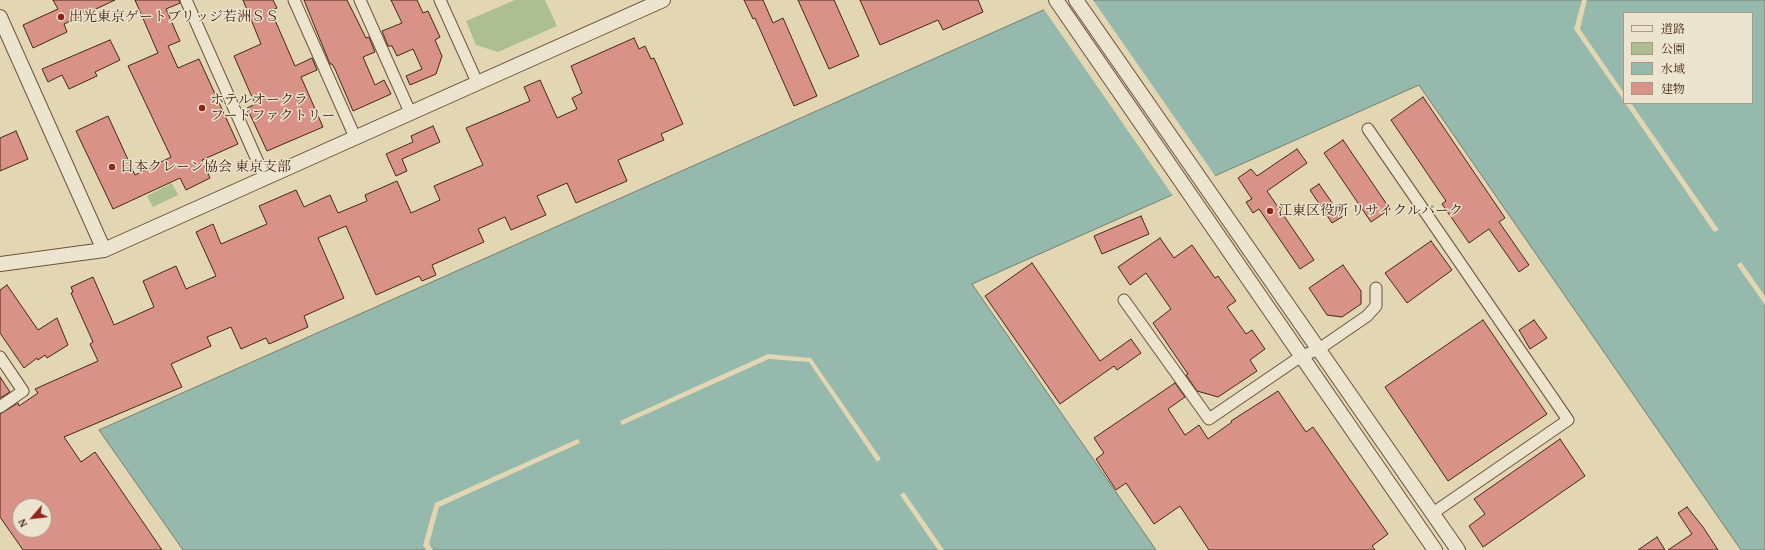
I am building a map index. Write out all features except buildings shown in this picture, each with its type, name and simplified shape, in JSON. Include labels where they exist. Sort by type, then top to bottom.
[{"type":"street","points":[[186,0],[265,178]]},
{"type":"street","points":[[294,0],[355,137]]},
{"type":"street","points":[[360,0],[410,112]]},
{"type":"street","points":[[440,0],[477,82]]},
{"type":"street","points":[[0,264],[104,250],[663,0]]},
{"type":"street","points":[[1056,0],[1300,357],[1435,550]]},
{"type":"street","points":[[1076,0],[1237,234],[1319,349],[1458,550]]},
{"type":"street","points":[[0,17],[104,250]]},
{"type":"street","points":[[1368,129],[1568,420],[1433,513]]},
{"type":"street","points":[[1124,300],[1209,419],[1300,357],[1319,349],[1367,316],[1376,306],[1376,288]]},
{"type":"street","points":[[0,357],[23,391],[0,407]]},
{"type":"green space","points":[[515,0],[545,0],[557,26],[498,52],[476,45],[466,21]]},
{"type":"green space","points":[[172,183],[178,195],[153,207],[147,196]]},
{"type":"water","points":[[1066,0],[1765,0],[1765,550],[1741,550],[1419,85],[972,284],[1156,550],[183,550],[99,430]]},
{"type":"pier","points":[[1061,0],[1093,0],[1216,177],[1173,196],[1043,8]]},
{"type":"pier","points":[[1582,0],[1587,0],[1580,29],[1623,92],[1623,100],[1574,29]]},
{"type":"pier","points":[[1626,104],[1632,104],[1719,230],[1714,232]]},
{"type":"pier","points":[[1741,262],[1765,296],[1765,305],[1737,265]]},
{"type":"pier","points":[[768,354],[811,358],[881,459],[877,462],[809,362],[769,359],[622,425],[620,421]]},
{"type":"pier","points":[[578,439],[580,443],[439,507],[429,544],[433,550],[426,550],[423,545],[435,503]]},
{"type":"pier","points":[[904,492],[944,550],[938,550],[900,495]]},
{"type":"place","name":"出光東京ゲートブリッジ若洲ＳＳ","points":[[61,17]]},
{"type":"place","name":"ホテルオークラ フードファクトリー","points":[[202,108]]},
{"type":"place","name":"日本クレーン協会 東京支部","points":[[112,167]]},
{"type":"place","name":"江東区役所 リサイクルパーク","points":[[1270,211]]}]
